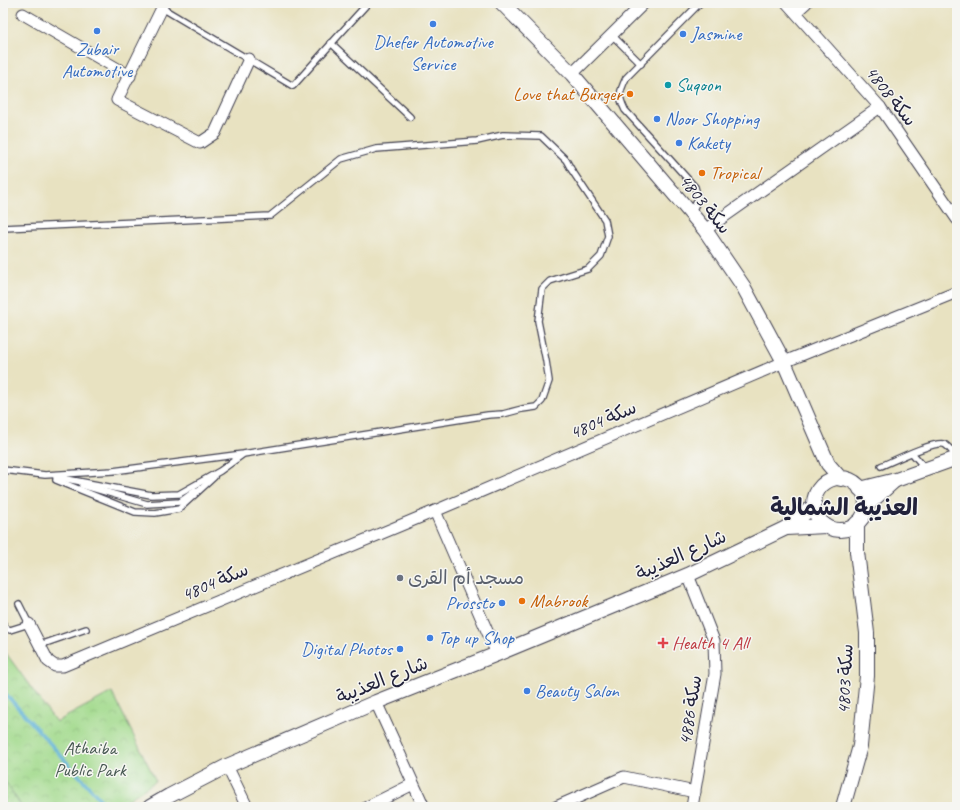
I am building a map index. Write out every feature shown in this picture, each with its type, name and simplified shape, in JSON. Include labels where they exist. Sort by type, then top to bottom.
[{"type":"street","name":"سكة 4803","points":[[502,3],[572,74],[705,230],[743,286],[784,362],[828,464],[841,479]]},
{"type":"street","points":[[572,74],[644,3]]},
{"type":"street","name":"سكة 4808","points":[[787,3],[880,107],[957,219]]},
{"type":"street","points":[[796,12],[806,3]]},
{"type":"street","points":[[162,8],[117,100],[200,143],[214,133],[249,60]]},
{"type":"street","points":[[23,14],[130,76]]},
{"type":"street","points":[[705,230],[880,107]]},
{"type":"street","name":"سكة 4804","points":[[29,624],[48,661],[56,666],[63,666],[435,511],[784,362],[957,292]]},
{"type":"street","points":[[860,489],[896,480],[957,458]]},
{"type":"street","name":"سكة 4803","points":[[826,482],[828,464]]},
{"type":"street","points":[[841,479],[855,483],[864,497],[865,507],[861,518],[857,523],[847,529],[840,530],[826,526],[817,517],[814,506],[817,492],[826,482],[841,479]]},
{"type":"street","points":[[865,507],[896,480]]},
{"type":"street","name":"شارع العذيبة","points":[[150,807],[227,766],[376,702],[497,654],[688,574],[786,528],[814,506]]},
{"type":"street","points":[[435,511],[497,654]]},
{"type":"street","name":"سكة 4803","points":[[843,807],[860,746],[867,676],[867,633],[856,552],[857,523]]},
{"type":"street","name":"شارع العذيبة","points":[[786,528],[826,526]]},
{"type":"street","name":"سكة 4803","points":[[840,530],[856,552]]},
{"type":"street","name":"سكة 4886","points":[[688,574],[714,641],[715,674],[692,807]]},
{"type":"street","points":[[376,702],[424,807]]},
{"type":"street","points":[[227,766],[247,807]]},
{"type":"street","points":[[556,807],[624,777],[695,792]]},
{"type":"street","points":[[367,807],[413,784]]},
{"type":"lane","points":[[162,8],[293,86],[368,3]]},
{"type":"lane","points":[[690,214],[698,199],[695,187],[625,110],[620,100],[620,91],[626,78],[700,3]]},
{"type":"lane","points":[[612,35],[641,64]]},
{"type":"lane","points":[[331,43],[410,117]]},
{"type":"lane","points":[[3,228],[270,216],[341,159],[376,149],[477,140],[503,135],[541,136],[566,160],[605,220],[608,236],[602,256],[588,270],[550,281],[542,289],[538,321],[549,381],[542,401],[536,407],[503,414],[488,414],[243,454],[113,471],[45,475]]},
{"type":"lane","points":[[882,466],[928,446],[940,444],[945,445],[957,458]]},
{"type":"lane","points":[[912,453],[926,469]]},
{"type":"lane","points":[[45,475],[147,504],[180,502],[243,454]]},
{"type":"lane","points":[[3,470],[45,475],[151,495],[179,494],[220,471]]},
{"type":"lane","points":[[45,475],[135,512],[155,513],[180,510],[220,471]]},
{"type":"lane","points":[[3,624],[10,630],[29,624],[19,604]]},
{"type":"lane","points":[[40,645],[86,629]]},
{"type":"green space","name":"Athaiba Public Park","points":[[3,649],[56,722],[112,692],[156,781],[117,807],[22,807],[3,778]]},
{"type":"green space","points":[[3,778],[21,806],[22,807],[3,807]]},
{"type":"waterway","points":[[3,691],[107,807]]},
{"type":"place","name":"Dhefer Automotive Service","points":[[433,24]]},
{"type":"place","name":"Zubair Automotive","points":[[97,31]]},
{"type":"place","name":"Jasmine","points":[[683,34]]},
{"type":"place","name":"Suqoon","points":[[668,85]]},
{"type":"place","name":"Love that Burger","points":[[630,94]]},
{"type":"place","name":"Noor Shopping","points":[[657,119]]},
{"type":"place","name":"Kakety","points":[[679,143]]},
{"type":"place","name":"Tropical","points":[[702,173]]},
{"type":"place","name":"مسجد أم القرى","points":[[400,578]]},
{"type":"place","name":"Mabrook","points":[[522,601]]},
{"type":"place","name":"Prossto","points":[[502,603]]},
{"type":"place","name":"Top up Shop","points":[[430,638]]},
{"type":"place","name":"Health 4 All","points":[[663,643]]},
{"type":"place","name":"Digital Photos","points":[[400,649]]},
{"type":"place","name":"Beauty Salon","points":[[527,691]]},
{"type":"district","name":"العذيبة الشمالية","points":[[844,507]]}]
